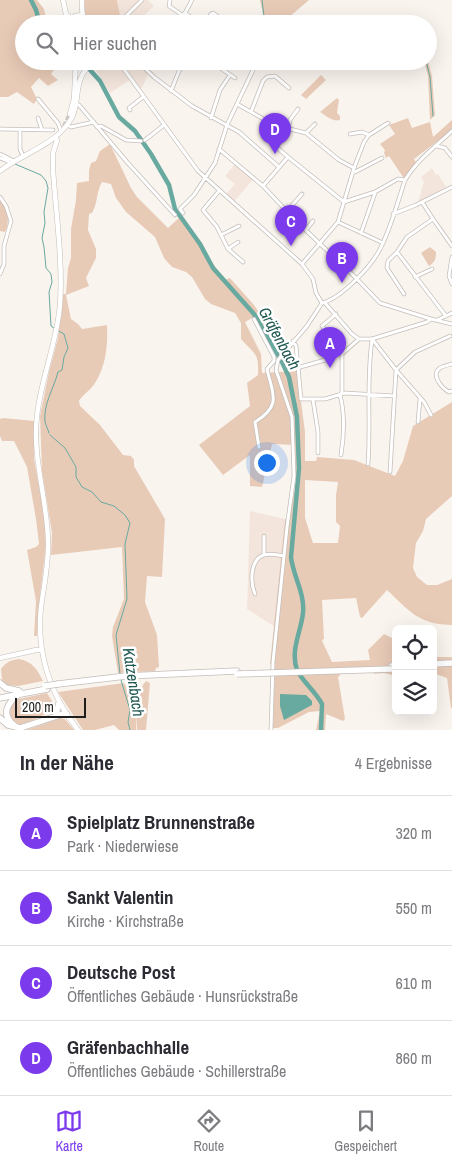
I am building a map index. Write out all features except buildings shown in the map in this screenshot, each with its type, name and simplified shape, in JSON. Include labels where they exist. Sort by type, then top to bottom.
[{"type":"highway","points":[[437,666],[452,665]]},
{"type":"highway","points":[[0,696],[58,685],[117,678],[392,667]]},
{"type":"highway","points":[[0,683],[6,688],[20,692]]},
{"type":"highway","points":[[20,692],[10,701],[6,713],[11,723],[22,728]]},
{"type":"highway","points":[[56,714],[59,702]]},
{"type":"highway","points":[[0,718],[8,726],[22,728],[65,712]]},
{"type":"highway","points":[[49,718],[65,712]]},
{"type":"main road","points":[[62,0],[65,12],[70,15]]},
{"type":"main road","points":[[77,15],[82,0]]},
{"type":"main road","points":[[70,114],[74,99],[76,70]]},
{"type":"main road","points":[[0,171],[62,132],[72,119],[77,104],[81,77],[86,70]]},
{"type":"main road","points":[[57,140],[53,161],[60,280],[58,324],[42,387],[36,426],[37,464],[48,540],[47,565],[40,615],[40,640],[47,672],[59,702],[78,730]]},
{"type":"main road","points":[[32,651],[38,646],[40,640]]},
{"type":"main road","points":[[0,658],[32,651],[42,651]]},
{"type":"main road","points":[[24,653],[42,651]]},
{"type":"street","points":[[127,15],[142,0]]},
{"type":"street","points":[[170,0],[169,6],[182,15],[185,13],[188,15]]},
{"type":"street","points":[[185,13],[192,0]]},
{"type":"street","points":[[124,70],[205,178],[302,264],[313,278],[316,293],[359,340]]},
{"type":"street","points":[[147,70],[171,91],[211,118],[239,132],[279,167]]},
{"type":"street","points":[[171,91],[179,70]]},
{"type":"street","points":[[223,70],[235,78]]},
{"type":"street","points":[[183,213],[180,209],[194,195],[215,163],[227,125],[253,70]]},
{"type":"street","points":[[211,118],[220,90],[230,75]]},
{"type":"street","points":[[251,112],[263,82],[267,77],[275,76],[289,88]]},
{"type":"street","points":[[130,110],[129,108],[141,95]]},
{"type":"street","points":[[38,99],[58,123],[62,132]]},
{"type":"street","points":[[77,104],[175,215]]},
{"type":"street","points":[[237,104],[274,125],[306,133],[357,172],[382,158]]},
{"type":"street","points":[[288,128],[290,120],[298,109]]},
{"type":"street","points":[[38,118],[42,130]]},
{"type":"street","points":[[67,125],[71,127],[94,122]]},
{"type":"street","points":[[302,264],[338,222],[360,149],[369,135],[388,123]]},
{"type":"street","points":[[306,133],[315,124]]},
{"type":"street","points":[[97,127],[101,126],[131,141],[143,141],[164,125]]},
{"type":"street","points":[[0,129],[53,130]]},
{"type":"street","points":[[20,130],[20,149],[23,156]]},
{"type":"street","points":[[259,447],[255,422],[267,411],[274,401],[267,369],[282,356],[324,303],[347,289],[377,254],[383,243],[405,180],[419,162],[452,131]]},
{"type":"street","points":[[350,134],[362,132],[369,135]]},
{"type":"street","points":[[272,144],[344,202]]},
{"type":"street","points":[[436,146],[445,148],[452,157]]},
{"type":"street","points":[[220,149],[264,186],[380,303],[452,324]]},
{"type":"street","points":[[0,154],[12,162]]},
{"type":"street","points":[[264,186],[288,157]]},
{"type":"street","points":[[0,158],[12,162]]},
{"type":"street","points":[[344,202],[375,192],[398,179],[405,180]]},
{"type":"street","points":[[393,214],[452,187]]},
{"type":"street","points":[[219,191],[203,210],[217,228],[228,249],[243,262]]},
{"type":"street","points":[[361,233],[375,192]]},
{"type":"street","points":[[287,211],[302,194]]},
{"type":"street","points":[[0,197],[6,206],[10,220],[4,246],[4,264],[0,274]]},
{"type":"street","points":[[422,202],[452,246]]},
{"type":"street","points":[[404,294],[387,268],[388,261],[407,237],[433,219]]},
{"type":"street","points":[[306,230],[313,221]]},
{"type":"street","points":[[338,222],[383,243]]},
{"type":"street","points":[[221,235],[239,226]]},
{"type":"street","points":[[0,234],[6,235]]},
{"type":"street","points":[[228,249],[238,242]]},
{"type":"street","points":[[397,252],[446,316]]},
{"type":"street","points":[[452,257],[449,276],[452,284]]},
{"type":"street","points":[[415,277],[432,269]]},
{"type":"street","points":[[437,321],[452,313]]},
{"type":"street","points":[[336,314],[322,326],[342,354],[342,392],[340,395],[343,416],[340,455]]},
{"type":"street","points":[[254,319],[276,361],[276,370],[292,417],[294,482],[273,662],[271,730]]},
{"type":"street","points":[[342,354],[359,340],[372,339],[427,322],[431,319]]},
{"type":"street","points":[[390,472],[396,370],[414,352],[450,336]]},
{"type":"street","points":[[372,339],[420,398],[431,415]]},
{"type":"street","points":[[368,464],[370,428],[368,394],[372,339]]},
{"type":"street","points":[[293,341],[296,346],[301,399],[313,400],[340,395],[368,394],[395,396]]},
{"type":"street","points":[[297,368],[332,358]]},
{"type":"street","points":[[452,364],[441,367],[436,375],[441,386],[448,392],[452,391]]},
{"type":"street","points":[[418,422],[420,398]]},
{"type":"street","points":[[313,400],[318,432],[318,452]]},
{"type":"street","points":[[264,536],[264,555]]},
{"type":"street","points":[[255,594],[252,588],[253,567],[256,560],[264,555],[284,556]]},
{"type":"shaded area","points":[[0,0],[37,0],[44,9],[45,15],[15,15],[15,70],[54,70],[51,74],[58,80],[48,86],[39,78],[31,87],[37,99],[34,104],[17,92],[8,97],[0,97]]},
{"type":"shaded area","points":[[84,0],[117,0],[120,15],[86,15]]},
{"type":"shaded area","points":[[117,0],[148,0],[154,6],[144,15],[120,15]]},
{"type":"shaded area","points":[[260,0],[309,0],[292,15],[263,15]]},
{"type":"shaded area","points":[[96,70],[144,70],[148,74],[140,92],[131,79],[110,93]]},
{"type":"shaded area","points":[[426,70],[430,70],[435,115],[430,120]]},
{"type":"shaded area","points":[[321,75],[326,80],[306,99],[301,95]]},
{"type":"shaded area","points":[[337,98],[339,100],[337,113],[340,116],[340,120],[330,118],[320,112]]},
{"type":"shaded area","points":[[408,118],[412,128],[430,122],[433,137],[452,120],[452,130],[414,159],[417,164],[405,180],[389,156],[386,158],[385,150],[380,144],[395,134],[389,125]]},
{"type":"shaded area","points":[[110,144],[137,197],[168,228],[181,216],[202,243],[211,261],[225,280],[230,278],[254,305],[276,338],[270,346],[254,317],[245,322],[261,354],[262,373],[297,371],[305,432],[305,461],[316,461],[317,457],[354,460],[395,476],[403,461],[413,426],[452,402],[452,496],[426,519],[423,531],[416,543],[413,568],[417,577],[427,585],[437,585],[452,579],[452,625],[423,619],[409,610],[387,590],[362,618],[360,617],[356,598],[322,600],[324,639],[322,640],[332,662],[370,660],[368,650],[384,634],[392,638],[392,675],[384,673],[374,674],[373,671],[341,674],[338,677],[345,719],[343,721],[326,714],[325,730],[316,730],[320,711],[309,712],[278,728],[273,728],[275,666],[270,664],[285,519],[289,520],[296,482],[295,445],[272,444],[262,487],[250,486],[250,455],[223,475],[199,445],[250,406],[247,383],[258,375],[257,358],[241,339],[241,323],[235,313],[211,304],[205,299],[192,277],[186,272],[172,267],[164,258],[155,237],[126,212],[116,198],[111,184],[102,182],[94,209],[89,214],[88,230],[96,249],[96,258],[86,278],[89,286],[66,295],[71,319],[82,329],[107,325],[107,348],[102,370],[93,385],[79,401],[80,406],[100,425],[123,455],[131,456],[134,460],[134,466],[165,519],[162,577],[147,576],[145,602],[157,635],[159,667],[155,671],[118,673],[112,636],[113,627],[124,599],[122,547],[51,555],[52,533],[42,471],[40,416],[58,338],[62,294],[66,294],[77,183],[89,181],[91,163],[96,161],[100,151]],"holes":[[[305,480],[338,482],[336,522],[340,526],[338,543],[313,543],[305,518]]]},
{"type":"shaded area","points":[[236,163],[254,178],[234,202],[226,194],[235,184],[225,176]]},
{"type":"shaded area","points":[[432,168],[446,187],[418,202],[424,182],[421,177]]},
{"type":"shaded area","points":[[0,199],[7,215],[8,223],[5,232],[0,231]]},
{"type":"shaded area","points":[[430,247],[436,254],[434,262],[429,266],[421,253]]},
{"type":"shaded area","points":[[0,419],[34,421],[34,459],[45,518],[46,545],[37,636],[34,636],[36,601],[27,550],[39,544],[36,519],[27,467],[14,441],[2,441],[0,436]]},
{"type":"shaded area","points":[[250,511],[285,519],[275,627],[247,609]]},
{"type":"shaded area","points":[[437,657],[452,657],[452,708],[451,708],[447,678],[437,674]]},
{"type":"shaded area","points":[[19,659],[28,662],[34,667],[43,681],[18,686],[6,685],[2,680],[1,669],[9,662]]},
{"type":"shaded area","points":[[146,681],[150,683],[146,730],[137,730],[138,698]]},
{"type":"shaded area","points":[[124,683],[128,690],[137,691],[138,693],[136,730],[119,730],[114,725],[95,730],[83,730],[58,692]]},
{"type":"shaded area","points":[[47,693],[55,706],[52,711],[19,725],[13,720],[10,714],[10,707],[14,700]]},
{"type":"shaded area","points":[[61,718],[65,719],[74,730],[26,730]]},
{"type":"water","points":[[280,694],[306,695],[312,701],[312,705],[284,720],[280,706]]},
{"type":"waterway","name":"Gräfenbach","points":[[31,0],[37,15]]},
{"type":"waterway","points":[[262,0],[264,15]]},
{"type":"waterway","name":"Gräfenbach","points":[[90,70],[100,81],[119,117],[135,131],[151,154],[169,185],[175,209],[200,244],[213,268],[254,314],[289,377],[297,417],[299,468],[291,557],[303,606],[302,620],[295,648],[295,663],[299,674],[322,704],[321,730]]},
{"type":"waterway","points":[[428,70],[433,116]]},
{"type":"waterway","name":"Katzenbach","points":[[15,164],[41,175],[46,181],[48,188],[42,238],[46,268],[51,274],[52,282],[49,292],[51,326],[54,328]]},
{"type":"waterway","name":"Katzenbach","points":[[49,433],[45,422],[46,409],[58,372],[62,370],[68,348],[64,334],[57,330]]},
{"type":"waterway","name":"Katzenbach","points":[[50,435],[65,448],[76,467],[76,477],[82,487],[92,492],[101,502],[114,506],[125,515],[130,523],[125,544],[127,599],[116,635],[120,674]]},
{"type":"waterway","name":"Katzenbach","points":[[121,680],[130,710],[128,722],[130,730]]},
{"type":"tunnel","points":[[64,126],[70,114]]},
{"type":"place","name":"Gräfenbachhalle","points":[[275,154]]},
{"type":"place","name":"Deutsche Post","points":[[291,246]]},
{"type":"place","name":"Sankt Valentin","points":[[342,283]]},
{"type":"place","name":"Spielplatz Brunnenstraße","points":[[330,368]]}]
